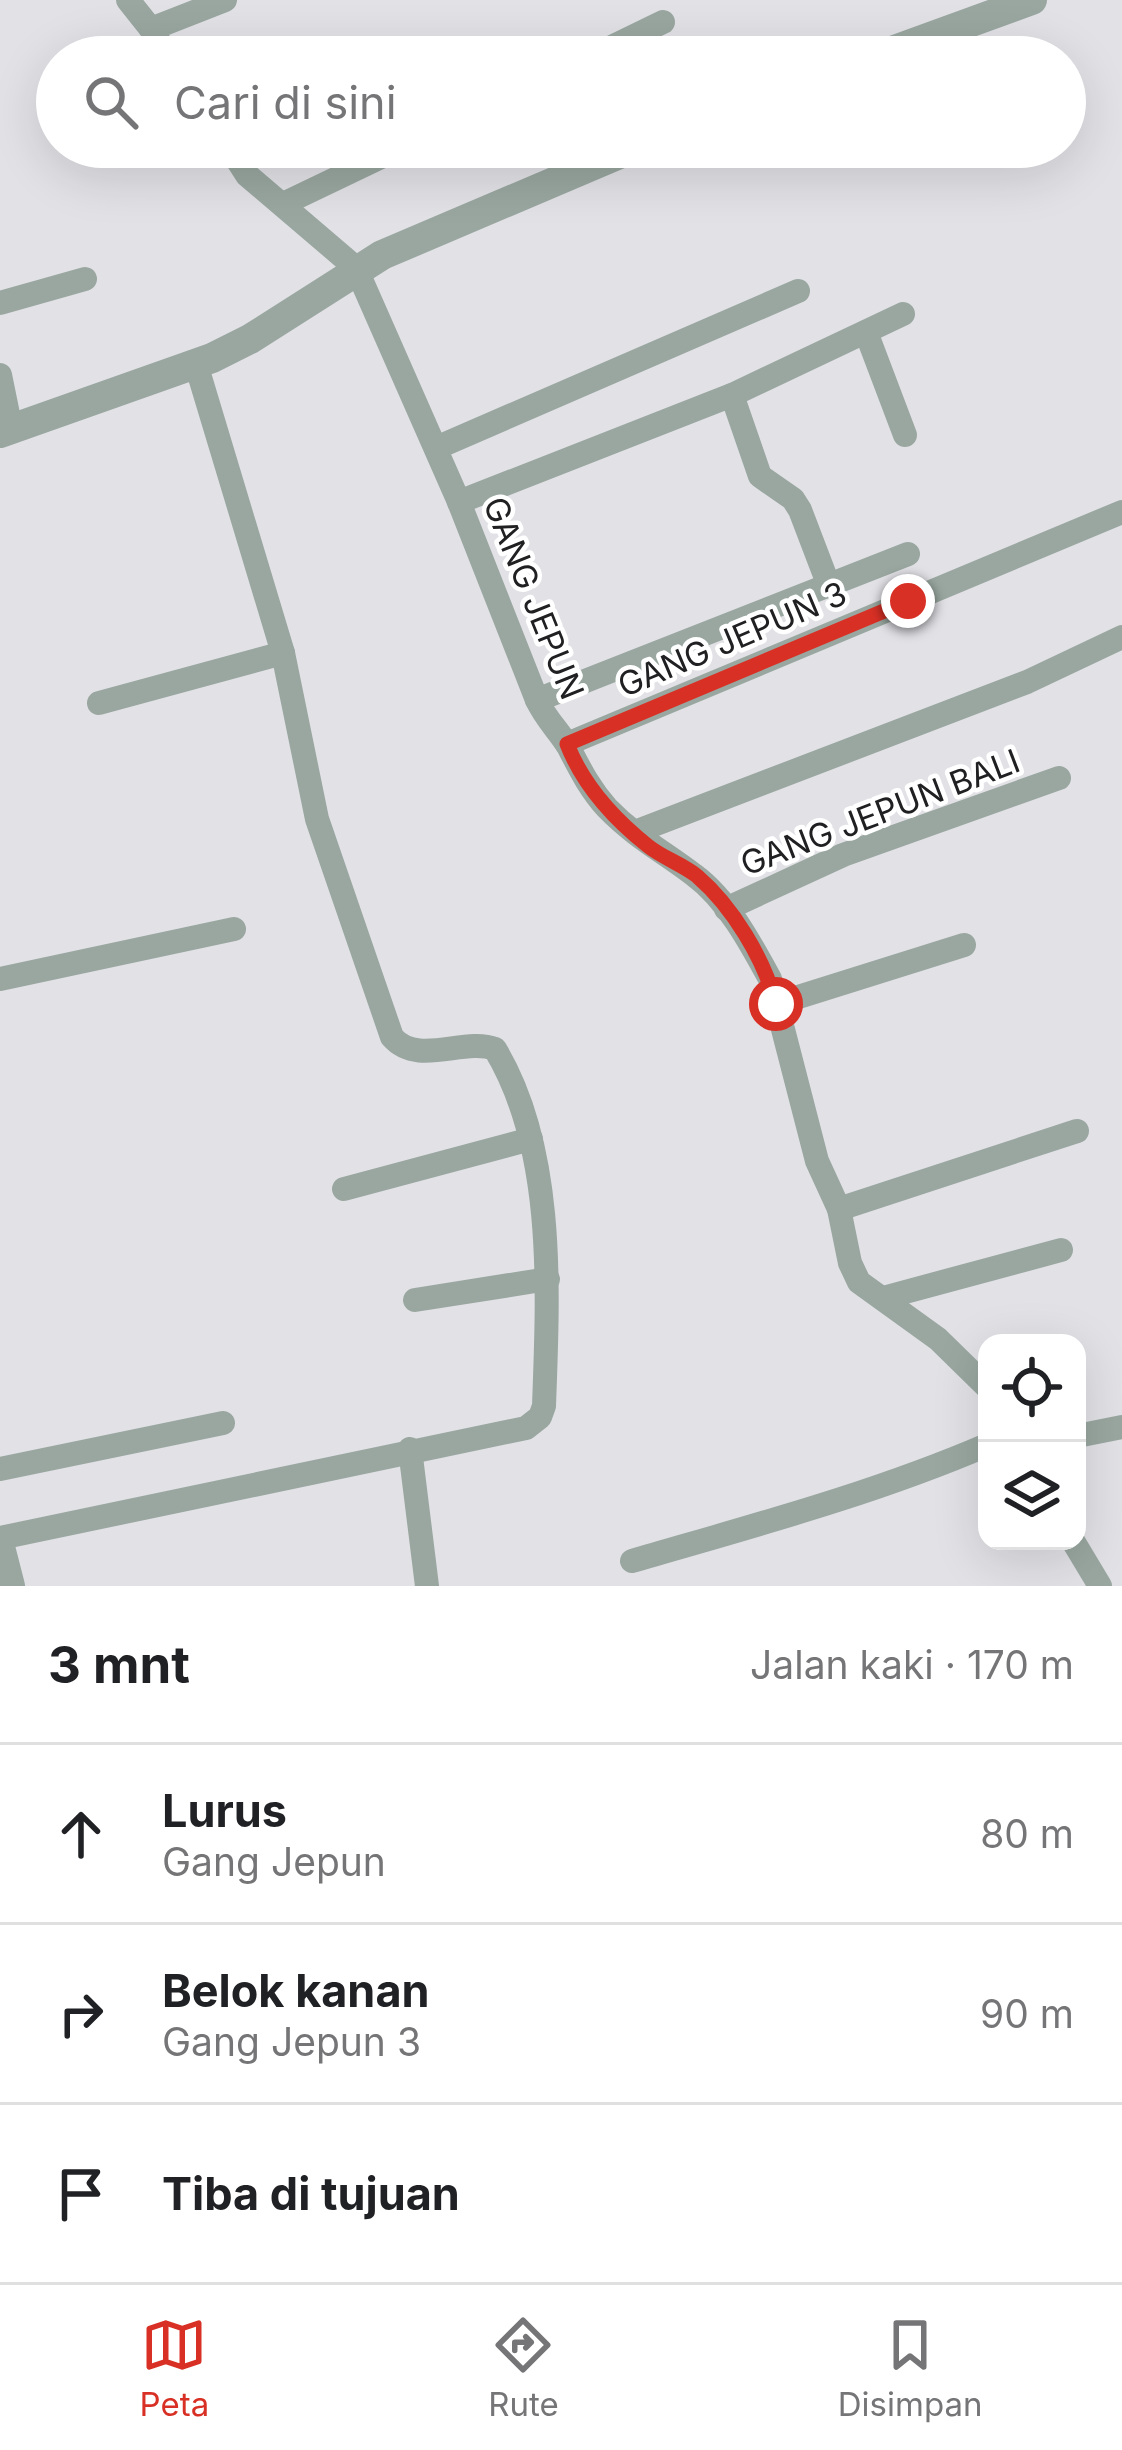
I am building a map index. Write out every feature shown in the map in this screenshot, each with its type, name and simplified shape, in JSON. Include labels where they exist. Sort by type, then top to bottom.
[{"type":"street","points":[[128,0],[156,36]]},
{"type":"street","points":[[151,29],[225,0]]},
{"type":"street","points":[[931,36],[1024,1]]},
{"type":"street","points":[[634,36],[663,22]]},
{"type":"street","points":[[242,168],[356,268]]},
{"type":"street","points":[[283,204],[358,168]]},
{"type":"street","points":[[0,374],[6,431],[196,364],[250,339],[356,268],[583,168]]},
{"type":"street","name":"GANG JEPUN","points":[[356,268],[459,502],[547,721],[567,744],[588,785],[647,845],[697,877],[726,909],[758,957],[776,1004],[817,1161],[838,1209],[859,1282],[938,1339],[978,1378]]},
{"type":"street","points":[[0,303],[86,279]]},
{"type":"street","points":[[436,448],[798,291]]},
{"type":"street","points":[[459,502],[732,395],[903,314]]},
{"type":"street","points":[[866,332],[905,435]]},
{"type":"street","points":[[0,1538],[526,1428],[540,1417],[544,1406],[548,1279],[531,1139],[495,1049],[416,1050],[398,1045],[392,1037],[317,819],[283,653],[196,364]]},
{"type":"street","points":[[732,395],[760,476],[800,510],[829,586]]},
{"type":"street","name":"GANG JEPUN 3","points":[[567,744],[1122,512]]},
{"type":"street","points":[[537,700],[908,554]]},
{"type":"street","points":[[635,832],[1027,682],[1122,637]]},
{"type":"street","points":[[99,703],[283,653]]},
{"type":"street","name":"GANG JEPUN BALI","points":[[726,909],[843,855],[1059,778]]},
{"type":"street","points":[[0,979],[234,929]]},
{"type":"street","points":[[776,1004],[964,945]]},
{"type":"street","points":[[838,1209],[1077,1131]]},
{"type":"street","points":[[344,1189],[531,1139]]},
{"type":"street","points":[[883,1298],[1060,1250]]},
{"type":"street","points":[[415,1300],[548,1279]]},
{"type":"street","points":[[0,1469],[223,1423]]},
{"type":"street","points":[[1086,1434],[1122,1427]]},
{"type":"street","points":[[632,1561],[847,1498],[978,1448]]},
{"type":"street","points":[[410,1449],[427,1586]]},
{"type":"street","points":[[0,1547],[10,1586]]},
{"type":"street","points":[[1078,1550],[1100,1586]]},
{"type":"route","points":[[776,1004],[770,979],[726,909],[697,877],[647,845],[609,810],[578,771],[567,744],[908,601]]}]
